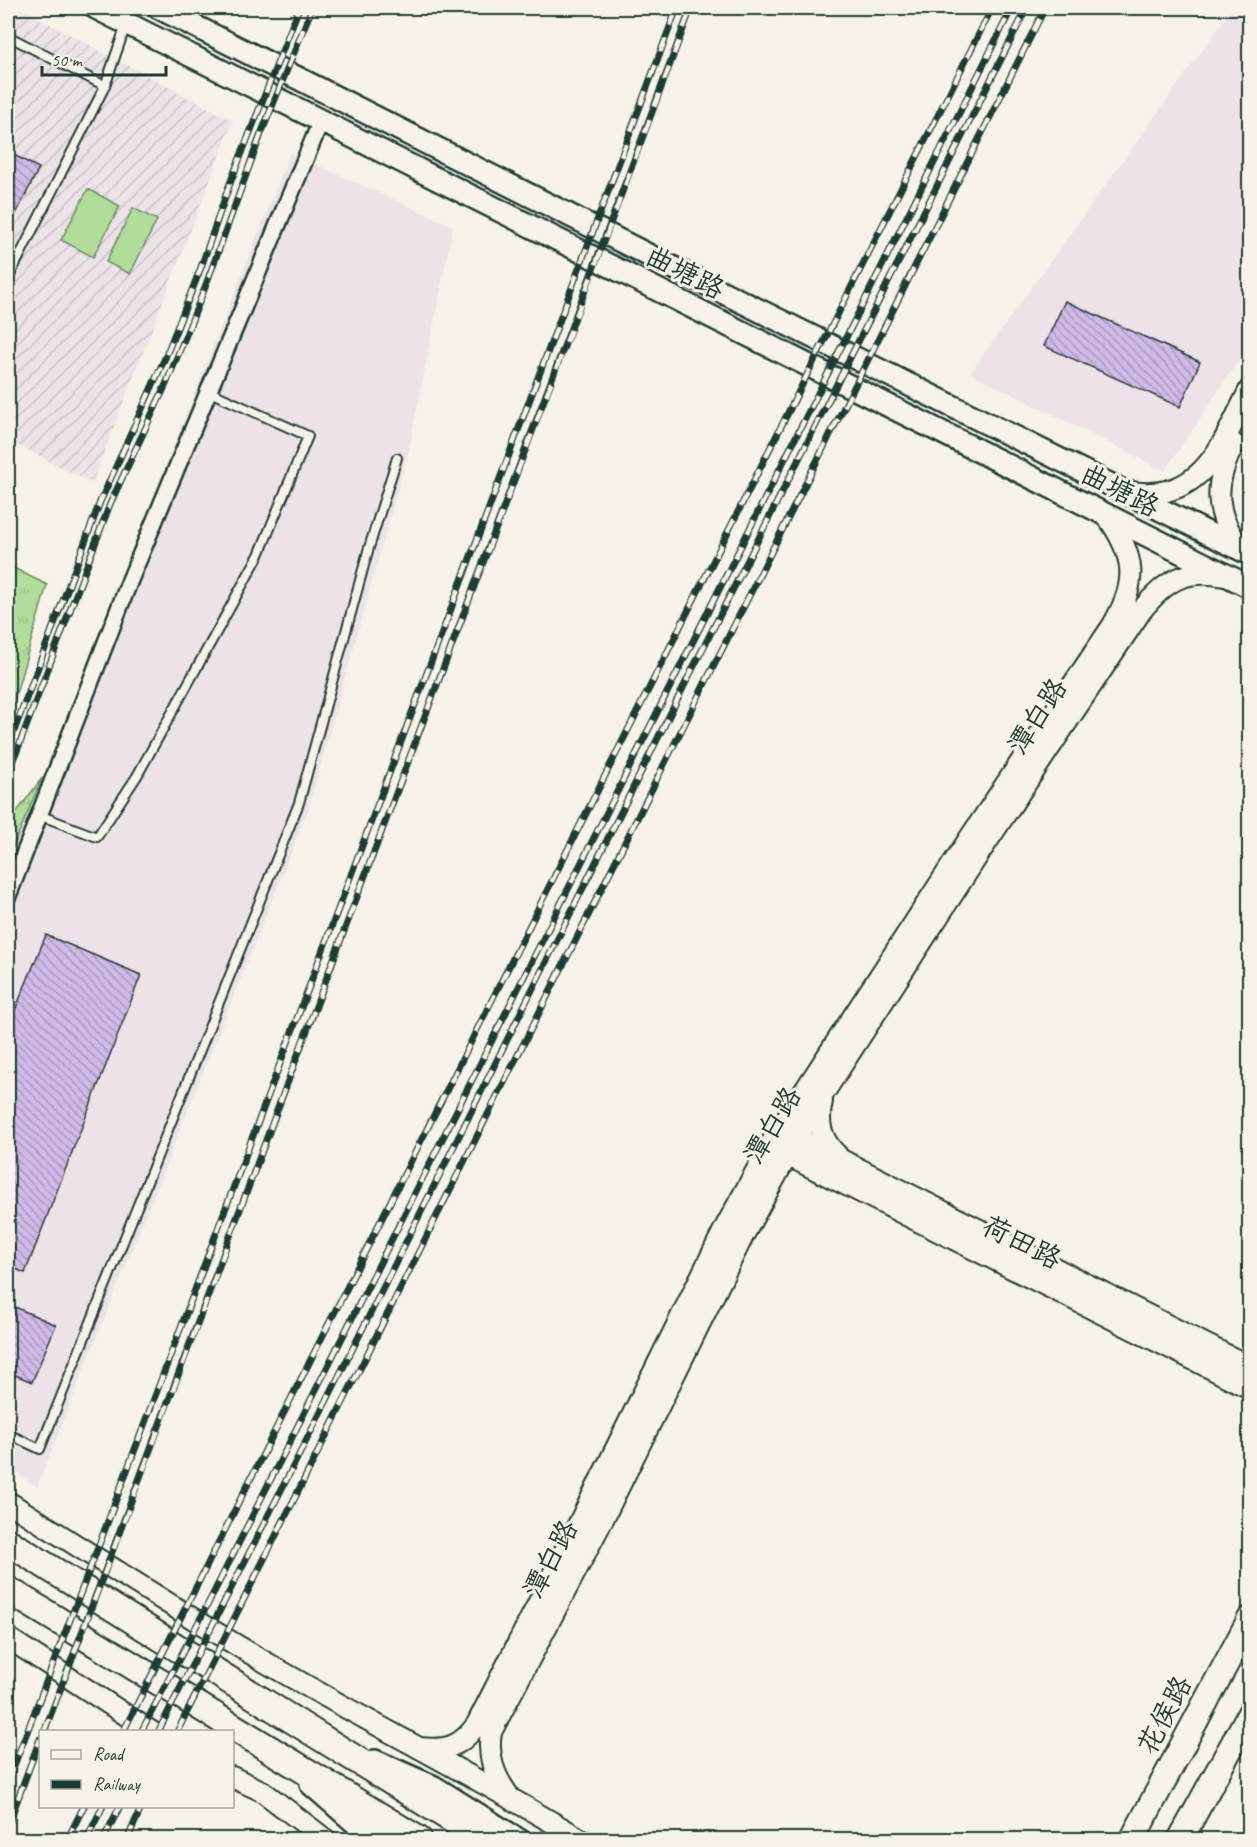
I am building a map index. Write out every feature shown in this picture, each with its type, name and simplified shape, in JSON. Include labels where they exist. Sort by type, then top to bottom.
[{"type":"highway","points":[[8,1542],[485,1839]]},
{"type":"highway","points":[[8,1590],[419,1839]]},
{"type":"main road","name":"曲塘路","points":[[96,8],[1240,582]]},
{"type":"main road","name":"曲塘路","points":[[159,8],[663,263],[1247,553]]},
{"type":"main road","name":"花侯路","points":[[1132,1839],[1250,1619]]},
{"type":"main road","points":[[1180,1839],[1250,1713]]},
{"type":"main road","points":[[301,1726],[434,1787],[519,1839]]},
{"type":"main road","points":[[277,1754],[375,1839]]},
{"type":"street","points":[[8,896],[130,580],[321,121]]},
{"type":"street","points":[[1120,489],[1146,493],[1166,491],[1198,475],[1215,457],[1250,389]]},
{"type":"street","points":[[1247,553],[1231,537],[1223,521],[1220,493],[1225,461],[1250,413]]},
{"type":"street","name":"潭白路","points":[[419,1748],[437,1750],[452,1746],[467,1738],[477,1724],[726,1226],[778,1151],[883,969],[1125,606],[1131,588],[1131,568],[1120,534],[1107,516]]},
{"type":"street","name":"潭白路","points":[[788,1133],[825,1092],[982,849],[1147,604],[1166,585],[1181,576],[1197,573],[1240,582]]},
{"type":"street","points":[[825,1092],[820,1109],[820,1130],[830,1149],[846,1163]]},
{"type":"street","name":"荷田路","points":[[788,1133],[1250,1367]]},
{"type":"street","name":"潭白路","points":[[508,1795],[493,1767],[488,1748],[491,1732],[599,1527],[762,1200],[778,1151]]},
{"type":"street","name":"荷田路","points":[[778,1151],[1250,1388]]},
{"type":"street","points":[[762,1200],[771,1188],[790,1177],[815,1174],[830,1177]]},
{"type":"street","points":[[8,1502],[239,1647],[508,1795],[582,1839]]},
{"type":"street","points":[[8,1638],[150,1730]]},
{"type":"street","points":[[234,1778],[262,1791],[326,1839]]},
{"type":"lane","points":[[8,279],[105,86],[127,23]]},
{"type":"lane","points":[[8,36],[105,86]]},
{"type":"lane","points":[[39,815],[97,837],[137,776],[259,555],[308,436],[210,392]]},
{"type":"lane","points":[[8,1434],[40,1449],[294,814],[368,551],[397,459]]},
{"type":"shaded area","points":[[8,8],[19,8],[233,121],[92,483],[8,440]]},
{"type":"shaded area","points":[[1233,8],[1249,8],[1249,345],[1165,471],[970,373]]},
{"type":"shaded area","points":[[290,153],[453,226],[409,449],[308,810],[37,1487],[8,1467],[8,864]]},
{"type":"green space","points":[[88,189],[120,206],[93,257],[61,240]]},
{"type":"green space","points":[[133,208],[157,220],[130,274],[106,262]]},
{"type":"green space","points":[[8,565],[47,585],[8,722]]},
{"type":"green space","points":[[42,778],[8,859],[8,824]]},
{"type":"building","points":[[8,152],[39,168],[8,230]]},
{"type":"building","points":[[1065,301],[1200,362],[1180,407],[1044,346]]},
{"type":"building","points":[[46,935],[141,975],[25,1273],[8,1266],[8,1027]]},
{"type":"building","points":[[8,1304],[56,1325],[32,1382],[8,1372]]},
{"type":"railway","points":[[8,743],[100,502],[165,358],[200,270],[229,186],[299,8]]},
{"type":"railway","points":[[8,770],[110,504],[167,382],[204,290],[261,134],[312,8]]},
{"type":"railway","points":[[8,1781],[102,1537],[677,8]]},
{"type":"railway","points":[[45,1730],[691,8]]},
{"type":"railway","points":[[124,1730],[992,8]]},
{"type":"railway","points":[[142,1730],[211,1598],[1012,8]]},
{"type":"railway","points":[[159,1730],[1027,8]]},
{"type":"railway","points":[[178,1730],[1045,8]]},
{"type":"railway","points":[[8,1825],[39,1742]]},
{"type":"railway","points":[[67,1840],[83,1808]]},
{"type":"railway","points":[[86,1840],[102,1808]]},
{"type":"railway","points":[[103,1840],[119,1808]]},
{"type":"railway","points":[[127,1840],[141,1808]]}]
